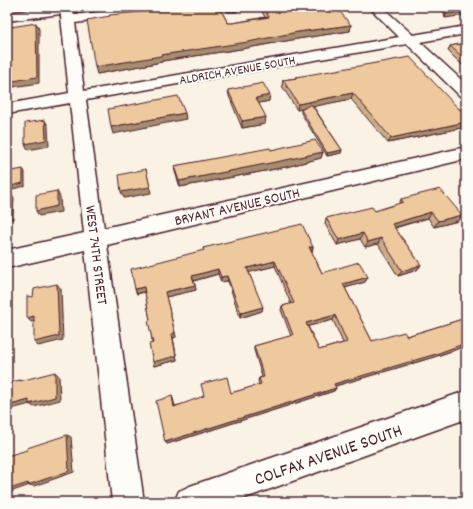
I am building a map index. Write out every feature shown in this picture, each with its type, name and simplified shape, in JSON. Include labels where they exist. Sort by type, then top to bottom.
[{"type":"street","points":[[7,12],[40,7]]},
{"type":"street","points":[[7,17],[71,11],[147,10],[146,7]]},
{"type":"street","points":[[375,7],[466,93]]},
{"type":"street","name":"WEST 74TH STREET","points":[[71,11],[77,97],[128,502]]},
{"type":"street","name":"ALDRICH AVENUE SOUTH","points":[[7,109],[466,30]]},
{"type":"street","name":"BRYANT AVENUE SOUTH","points":[[7,259],[466,153]]},
{"type":"street","name":"COLFAX AVENUE SOUTH","points":[[190,502],[466,406]]},
{"type":"building","points":[[159,7],[219,7],[228,23],[233,23],[269,17],[263,7],[298,7],[302,12],[336,7],[351,25],[298,32],[248,42],[95,67],[87,20],[110,16],[109,15],[160,10]]},
{"type":"building","points":[[445,7],[466,7],[466,11],[446,14]]},
{"type":"building","points":[[36,23],[37,77],[7,82],[11,27]]},
{"type":"building","points":[[466,43],[466,59],[450,46]]},
{"type":"building","points":[[410,57],[466,115],[466,122],[391,138],[353,93],[298,104],[283,80],[297,78],[296,77]]},
{"type":"building","points":[[263,83],[270,95],[256,98],[266,117],[242,121],[228,90]]},
{"type":"building","points":[[178,96],[185,113],[111,127],[108,109]]},
{"type":"building","points":[[311,104],[342,150],[327,153],[301,110]]},
{"type":"building","points":[[45,120],[46,140],[25,144],[25,123]]},
{"type":"building","points":[[315,140],[323,152],[179,181],[174,166],[270,148],[271,150]]},
{"type":"building","points":[[23,169],[23,183],[7,187],[7,172]]},
{"type":"building","points":[[146,169],[150,187],[121,192],[119,175]]},
{"type":"building","points":[[440,189],[462,215],[438,221],[431,212],[392,224],[421,265],[402,271],[381,238],[368,242],[363,233],[339,240],[326,218],[372,207],[375,211],[403,202],[401,199]]},
{"type":"building","points":[[57,191],[57,206],[36,211],[36,195]]},
{"type":"building","points":[[7,192],[10,192],[9,213],[7,214]]},
{"type":"building","points":[[302,224],[313,247],[309,247],[322,273],[359,262],[368,277],[343,284],[372,341],[404,332],[407,336],[466,318],[466,343],[436,354],[334,384],[336,388],[165,442],[156,401],[172,396],[174,407],[204,396],[201,384],[227,377],[231,393],[261,384],[259,378],[264,377],[254,346],[293,335],[282,306],[294,303],[275,261],[247,268],[263,307],[241,313],[227,276],[221,277],[218,269],[192,276],[195,285],[165,292],[175,333],[172,334],[176,356],[153,362],[149,344],[153,343],[148,321],[150,320],[144,287],[135,289],[131,269],[204,250],[203,248]],"holes":[[[335,315],[347,342],[319,350],[306,323]]]},
{"type":"building","points":[[57,284],[59,336],[34,342],[34,316],[27,318],[27,296],[33,297],[34,289]]},
{"type":"building","points":[[55,372],[55,397],[29,404],[29,400],[7,406],[7,383]]},
{"type":"building","points":[[67,435],[69,471],[28,485],[28,483],[7,490],[7,456]]}]
